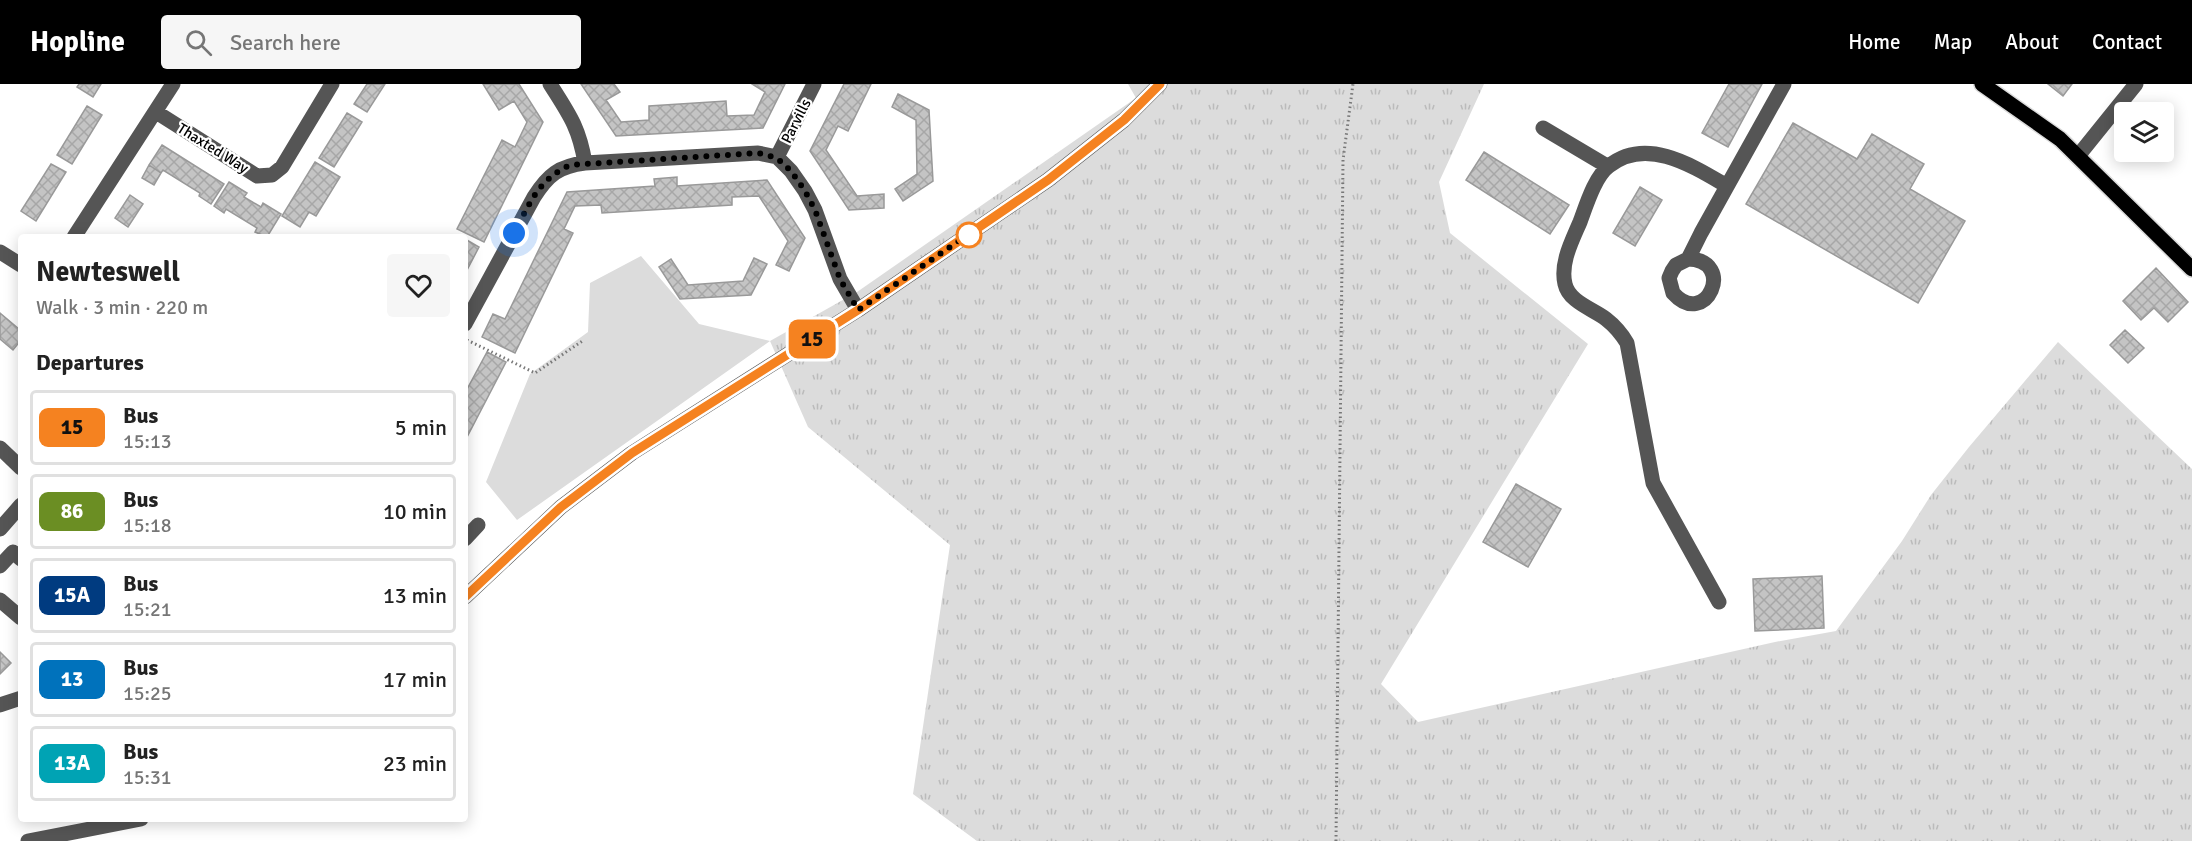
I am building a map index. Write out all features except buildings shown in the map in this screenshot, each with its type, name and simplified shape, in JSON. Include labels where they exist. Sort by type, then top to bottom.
[{"type":"main road","points":[[1982,84],[2060,139],[2192,269]]},
{"type":"street","points":[[76,234],[173,84]]},
{"type":"street","name":"Thaxted Way","points":[[156,112],[257,176],[272,175],[282,167],[332,84]]},
{"type":"street","points":[[550,84],[574,122],[581,139],[585,163]]},
{"type":"street","name":"Parvills","points":[[777,158],[814,84]]},
{"type":"street","points":[[468,594],[561,507],[632,453],[858,310],[1048,180],[1124,120],[1160,84]]},
{"type":"street","points":[[1688,259],[1784,84]]},
{"type":"street","points":[[2078,156],[2136,84]]},
{"type":"street","points":[[1543,128],[1607,166]]},
{"type":"street","points":[[468,319],[542,184],[554,172],[570,165],[585,163],[758,153],[777,158],[791,171],[815,210],[840,279],[858,310]]},
{"type":"street","points":[[1719,602],[1653,483],[1627,343],[1619,330],[1606,318],[1571,295],[1565,284],[1565,261],[1592,191],[1607,166],[1624,156],[1655,153],[1695,168],[1726,186]]},
{"type":"street","points":[[0,252],[18,263]]},
{"type":"street","points":[[0,447],[18,465]]},
{"type":"street","points":[[0,529],[18,508]]},
{"type":"street","points":[[468,536],[478,525]]},
{"type":"street","points":[[0,538],[17,555],[0,566]]},
{"type":"street","points":[[0,600],[18,615]]},
{"type":"street","points":[[0,705],[18,699]]},
{"type":"street","points":[[28,841],[126,822]]},
{"type":"path","points":[[1336,841],[1343,160],[1353,84]]},
{"type":"path","points":[[468,341],[535,373],[584,340]]},
{"type":"green space","points":[[1128,84],[1484,84],[1439,182],[1450,233],[1588,344],[1381,684],[1418,722],[1775,642],[1836,631],[1902,541],[1931,495],[2058,342],[2192,469],[2192,841],[977,841],[913,794],[950,545],[808,427],[770,341],[857,292],[1136,98]]},
{"type":"green space","points":[[641,256],[699,324],[770,341],[517,520],[486,482],[530,374],[588,332],[590,283]]},
{"type":"bus line","name":"15","points":[[468,593],[561,507],[632,453],[858,310],[1048,180],[1124,120],[1160,84]]},
{"type":"route","points":[[514,233],[542,184],[554,172],[570,165],[758,153],[777,158],[791,171],[805,191],[815,210],[840,279],[858,310],[972,232],[969,235]]}]
